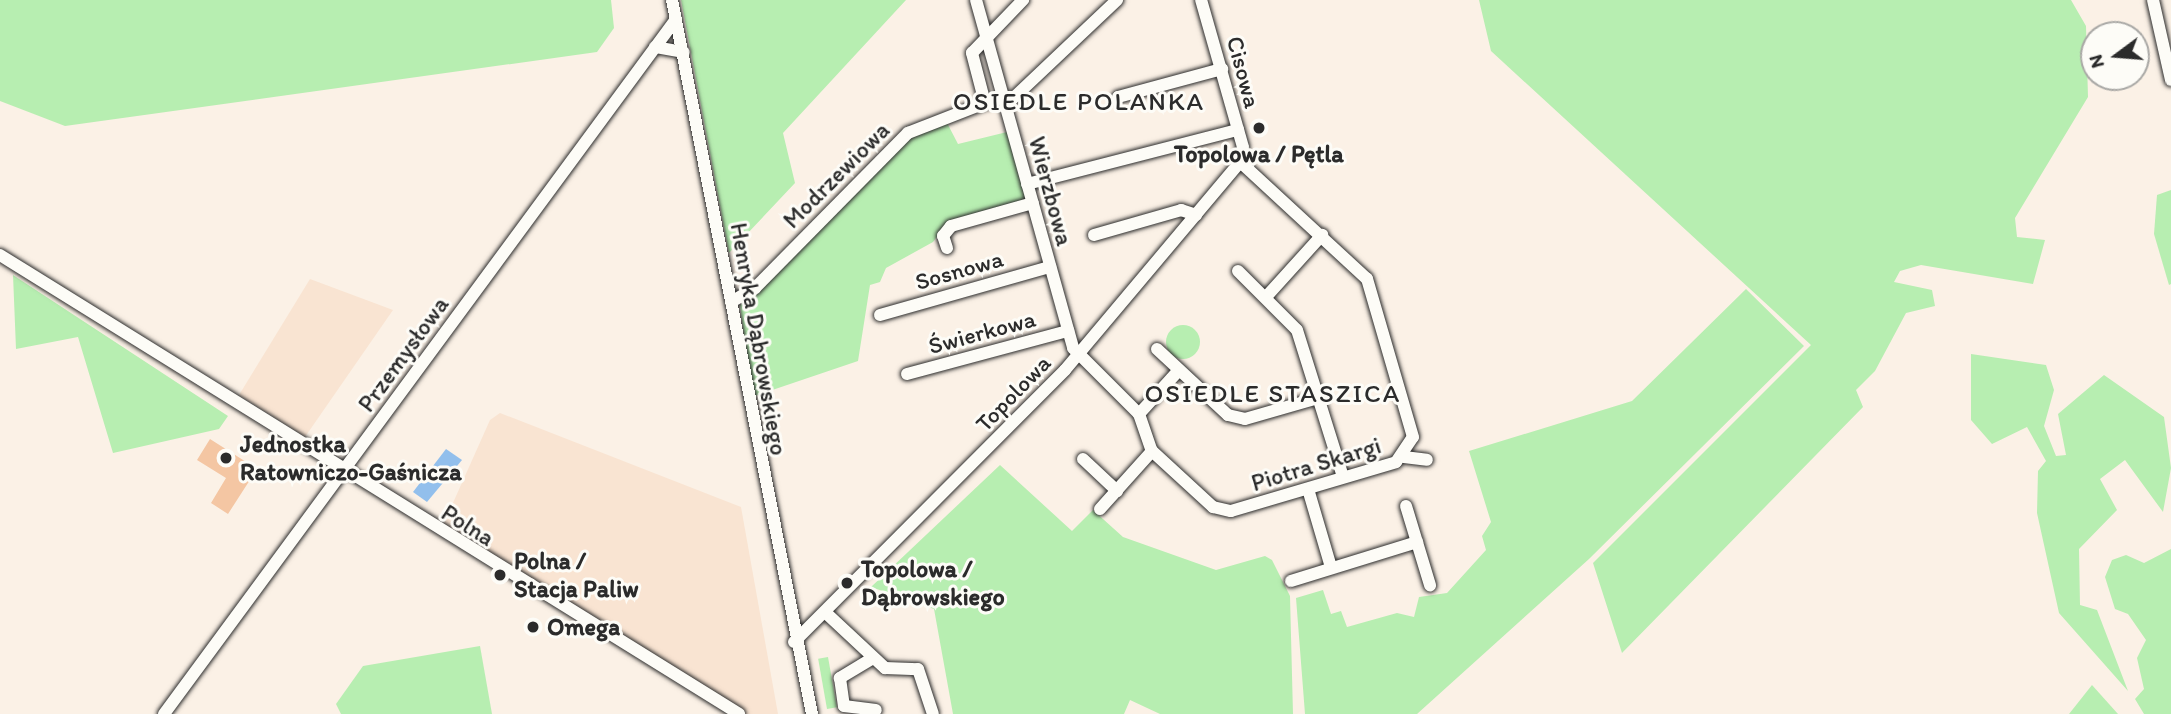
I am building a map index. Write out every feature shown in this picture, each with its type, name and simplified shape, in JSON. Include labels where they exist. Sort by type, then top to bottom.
[{"type":"street","name":"Henryka Dąbrowskiego","points":[[672,0],[803,686]]},
{"type":"street","points":[[976,0],[986,36]]},
{"type":"street","points":[[985,103],[972,53],[1023,0]]},
{"type":"street","points":[[1005,102],[1117,0]]},
{"type":"street","name":"Cisowa","points":[[1201,0],[1238,130],[1242,159]]},
{"type":"street","points":[[2153,0],[2171,79]]},
{"type":"street","name":"Przemysłowa","points":[[164,714],[677,19]]},
{"type":"street","name":"Wierzbowa","points":[[986,36],[1077,355]]},
{"type":"street","points":[[655,47],[684,52]]},
{"type":"street","points":[[1118,97],[1222,69]]},
{"type":"street","name":"Modrzewiowa","points":[[731,302],[755,288],[908,132],[985,103],[1005,102]]},
{"type":"street","points":[[1027,184],[1238,130]]},
{"type":"street","name":"Topolowa","points":[[794,642],[826,613],[1077,355],[1242,159]]},
{"type":"street","name":"Piotra Skargi","points":[[1152,452],[1222,509],[1308,489],[1404,457],[1413,433],[1367,279],[1242,159]]},
{"type":"street","points":[[947,248],[943,236],[951,226],[1033,203]]},
{"type":"street","points":[[1094,235],[1181,211],[1196,215]]},
{"type":"street","points":[[1266,297],[1322,235]]},
{"type":"street","name":"Polna","points":[[0,255],[342,472],[739,714]]},
{"type":"street","name":"Sosnowa","points":[[880,315],[1050,267]]},
{"type":"street","points":[[1238,271],[1297,330],[1343,477]]},
{"type":"street","name":"Świerkowa","points":[[907,374],[1068,331]]},
{"type":"street","points":[[1157,349],[1228,415],[1245,419],[1318,398]]},
{"type":"street","points":[[1077,355],[1139,414],[1152,452],[1100,509]]},
{"type":"street","points":[[1139,414],[1179,370]]},
{"type":"street","points":[[1404,457],[1427,460]]},
{"type":"street","points":[[1083,459],[1117,491]]},
{"type":"street","points":[[1308,489],[1331,567]]},
{"type":"street","points":[[1406,506],[1430,585]]},
{"type":"street","points":[[1291,581],[1417,542]]},
{"type":"street","points":[[826,613],[885,668],[918,669],[933,714]]},
{"type":"street","points":[[873,659],[840,678],[844,706],[876,710]]},
{"type":"street","points":[[803,686],[803,714]]},
{"type":"street","points":[[803,686],[812,714]]},
{"type":"shaded area","points":[[310,279],[393,310],[305,437],[239,395]]},
{"type":"shaded area","points":[[500,413],[741,507],[778,714],[739,714],[440,532],[490,420]]},
{"type":"green space","points":[[0,0],[611,0],[614,28],[597,52],[65,126],[0,101]]},
{"type":"green space","points":[[681,0],[906,0],[783,133],[795,183],[729,253]]},
{"type":"green space","points":[[1479,0],[2071,0],[2083,21],[2080,21],[2080,91],[2088,91],[2088,97],[2015,218],[2017,237],[2045,240],[2033,284],[1921,265],[1900,271],[1894,282],[1932,290],[1935,306],[1906,313],[1875,371],[1856,390],[1863,407],[1622,653],[1593,563],[1811,345],[1491,51]]},
{"type":"green space","points":[[945,119],[958,144],[1007,132],[1026,201],[948,222],[933,242],[886,268],[880,282],[870,285],[858,361],[752,397],[740,305],[908,137]]},
{"type":"green space","points":[[2171,190],[2169,285],[2154,234],[2157,195]]},
{"type":"green space","points":[[13,275],[228,416],[219,429],[113,453],[78,337],[16,349]]},
{"type":"green space","points":[[1746,289],[1804,346],[1589,559],[1417,714],[1305,714],[1296,598],[1323,590],[1331,614],[1341,611],[1347,627],[1397,613],[1414,617],[1419,597],[1447,593],[1486,550],[1482,536],[1491,522],[1469,451],[1632,401]]},
{"type":"green space","points":[[1183,325],[1195,330],[1200,342],[1195,354],[1183,359],[1171,354],[1166,342],[1171,330]]},
{"type":"green space","points":[[1971,354],[2046,365],[2054,390],[2044,426],[2056,456],[2066,455],[2058,414],[2104,375],[2164,417],[2171,468],[2163,512],[2125,460],[2100,479],[2117,510],[2079,549],[2080,605],[2097,610],[2128,691],[2059,613],[2037,513],[2038,471],[2046,461],[2027,427],[1992,444],[1971,420]]},
{"type":"green space","points":[[1000,465],[1072,531],[1093,510],[1123,537],[1216,570],[1265,556],[1272,560],[1290,596],[1293,714],[1160,714],[1130,700],[1124,714],[953,714],[934,609],[871,587]]},
{"type":"green space","points":[[2171,549],[2171,714],[2144,714],[2135,699],[2144,689],[2137,658],[2146,640],[2128,614],[2115,609],[2105,577],[2112,560],[2126,555],[2144,563]]},
{"type":"green space","points":[[480,646],[492,714],[341,714],[336,704],[363,666]]},
{"type":"green space","points":[[828,657],[837,707],[827,709],[818,659]]},
{"type":"green space","points":[[2092,685],[2118,714],[2069,714]]},
{"type":"water","points":[[446,449],[462,460],[427,502],[413,492]]},
{"type":"building","points":[[210,439],[257,469],[228,514],[211,503],[226,478],[197,460]]},
{"type":"place","name":"Topolowa / Pętla","points":[[1259,128]]},
{"type":"place","name":"Jednostka Ratowniczo-Gaśnicza","points":[[226,458]]},
{"type":"place","name":"Polna / Stacja Paliw","points":[[500,575]]},
{"type":"place","name":"Topolowa / Dąbrowskiego","points":[[847,583]]},
{"type":"place","name":"Omega","points":[[533,627]]},
{"type":"district","name":"OSIEDLE POLANKA","points":[[1079,102]]},
{"type":"district","name":"OSIEDLE STASZICA","points":[[1273,394]]}]
